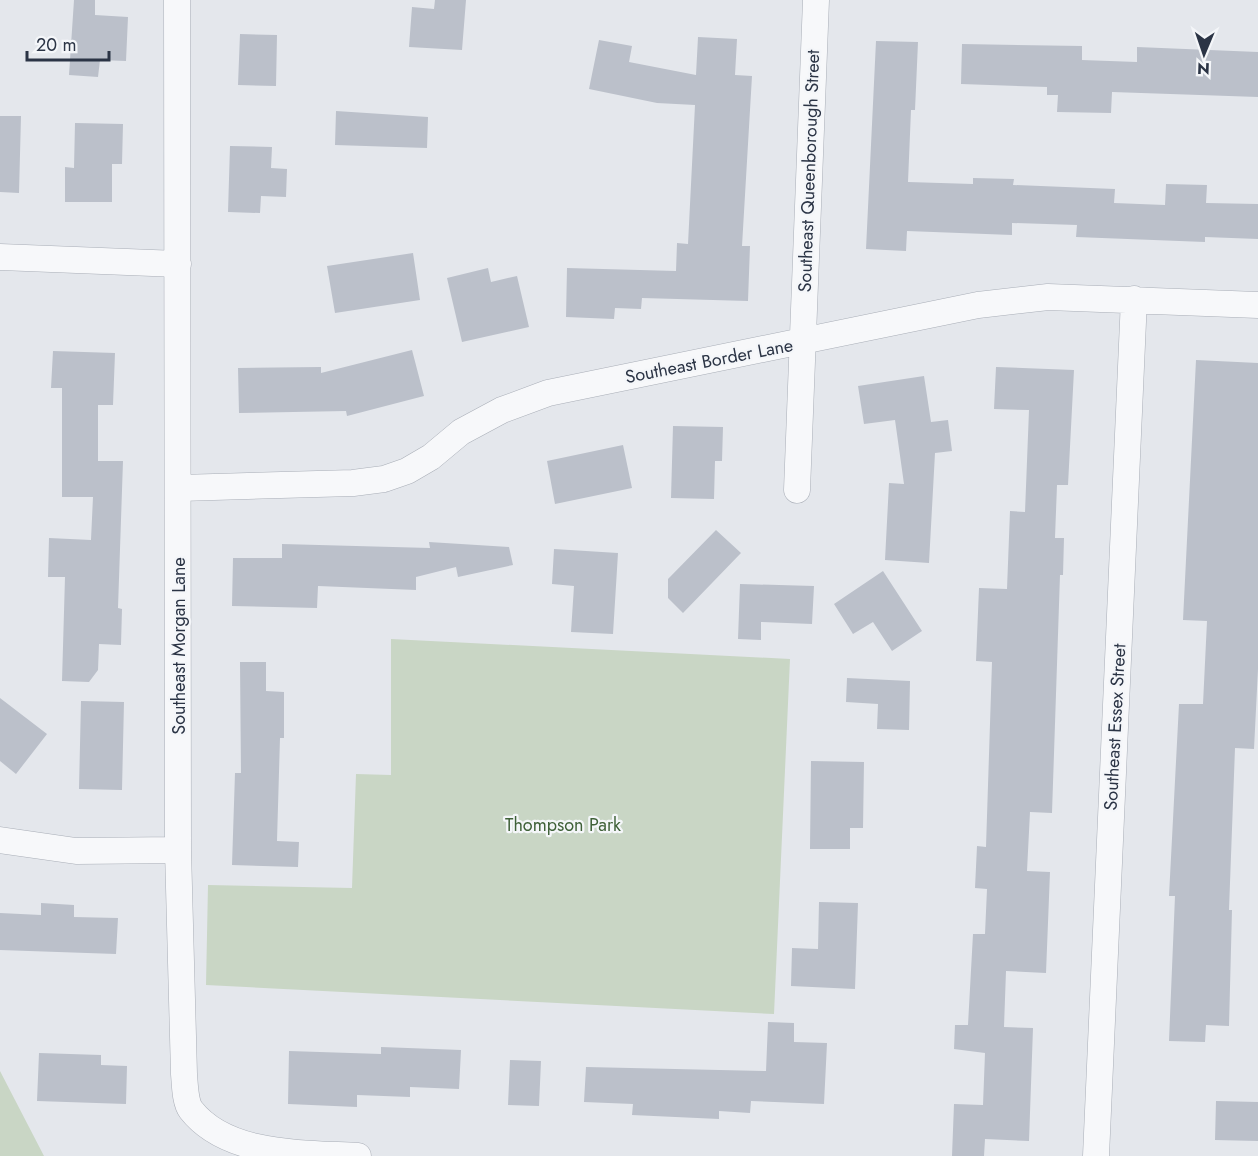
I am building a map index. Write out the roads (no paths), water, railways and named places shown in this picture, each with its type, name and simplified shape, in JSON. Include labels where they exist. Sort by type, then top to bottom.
[{"type":"street","name":"Southeast Morgan Lane","points":[[177,0],[180,488],[178,850],[184,1074],[189,1108],[211,1131],[243,1147],[358,1156]]},
{"type":"street","name":"Southeast Queenborough Street","points":[[797,490],[816,0]]},
{"type":"street","points":[[0,257],[178,264]]},
{"type":"street","name":"Southeast Border Lane","points":[[180,488],[353,483],[384,479],[407,471],[431,457],[461,432],[502,410],[548,393],[1015,299],[1134,299],[1258,305]]},
{"type":"street","name":"Southeast Essex Street","points":[[1096,1156],[1134,299]]},
{"type":"street","points":[[0,840],[76,851],[178,850]]},
{"type":"park label","name":"Thompson Park","points":[[563,825]]}]
